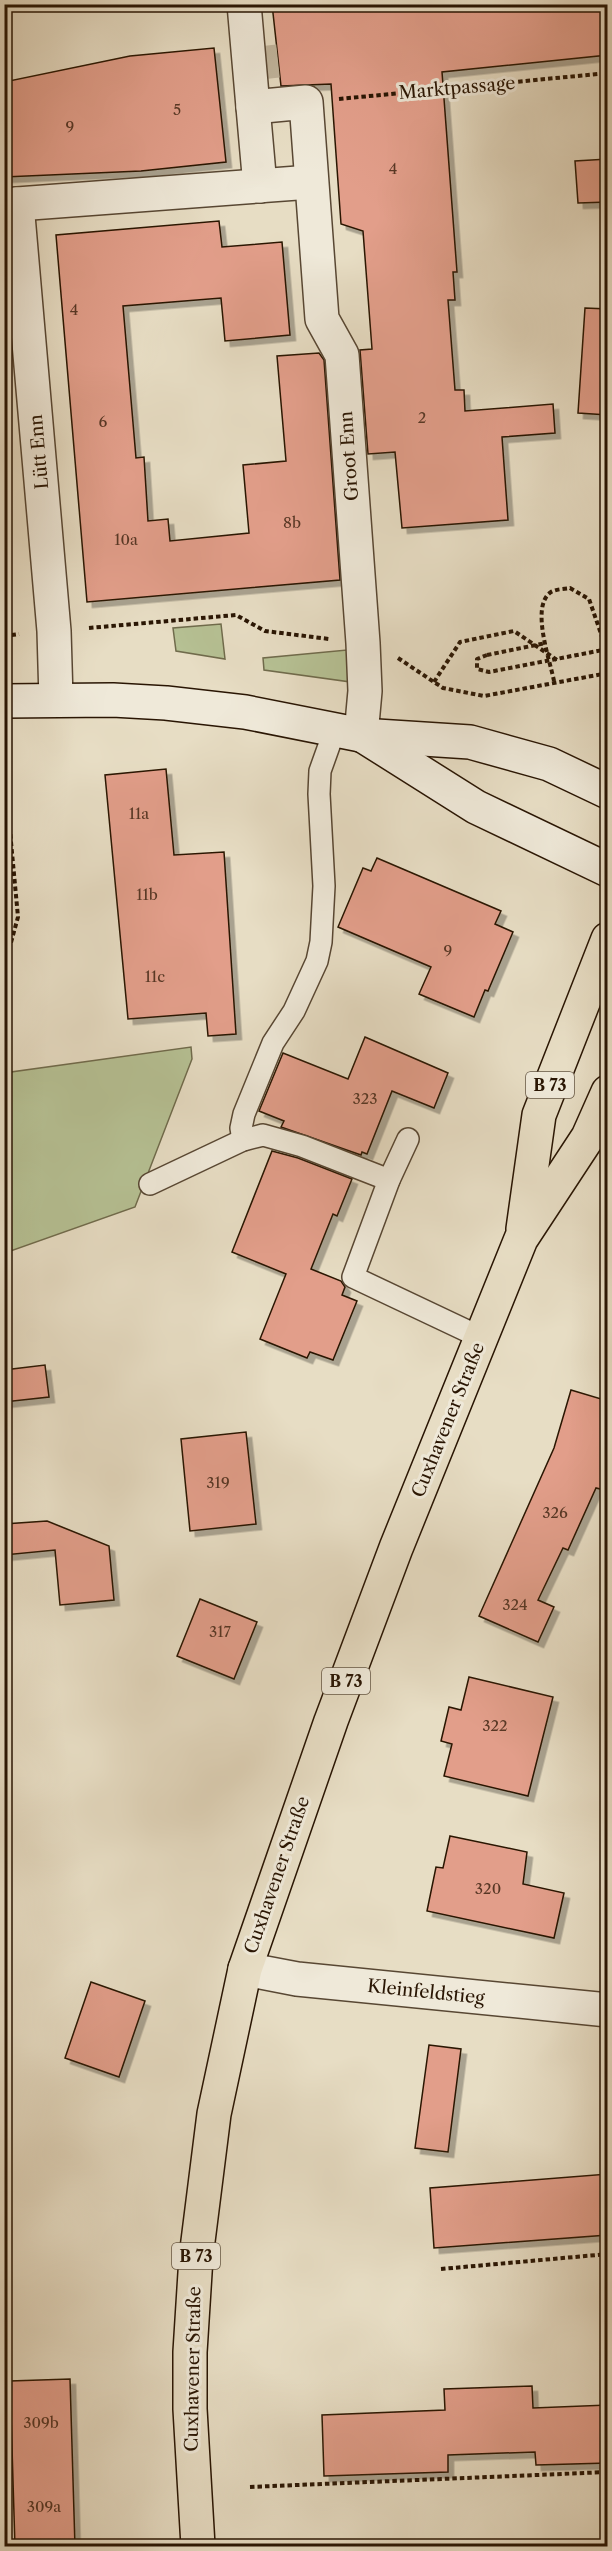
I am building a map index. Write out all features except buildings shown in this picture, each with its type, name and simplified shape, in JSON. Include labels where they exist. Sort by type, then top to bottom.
[{"type":"main road","name":"Cuxhavener Straße","points":[[521,1239],[539,1115],[608,939]]},
{"type":"main road","name":"Cuxhavener Straße","points":[[198,2547],[190,2409],[190,2352],[196,2257],[214,2114],[245,1969],[343,1688],[396,1548],[521,1239],[588,1137],[608,1092]]},
{"type":"street","points":[[244,4],[260,186]]},
{"type":"street","points":[[253,107],[305,95]]},
{"type":"street","name":"Groot Enn","points":[[305,95],[322,319],[342,355],[363,643],[365,691],[348,732]]},
{"type":"street","points":[[11,205],[311,182]]},
{"type":"street","name":"Lütt Enn","points":[[11,205],[54,631],[56,699]]},
{"type":"street","points":[[4,701],[56,699],[166,703],[245,712],[348,732],[470,742],[549,764],[608,792]]},
{"type":"street","points":[[348,732],[476,807],[608,870]]},
{"type":"street","name":"Kleinfeldstieg","points":[[245,1969],[297,1979],[608,2010]]},
{"type":"lane","points":[[243,1140],[241,1128],[244,1114],[273,1042],[294,1011],[317,962],[321,942],[324,897],[320,771],[348,732]]},
{"type":"lane","points":[[150,1184],[243,1140],[263,1135],[389,1180]]},
{"type":"lane","points":[[408,1138],[389,1180],[353,1278],[482,1338]]},
{"type":"path","name":"Marktpassage","points":[[305,95],[608,73]]},
{"type":"path","points":[[554,681],[541,615],[543,601],[552,591],[570,588],[589,599],[608,654]]},
{"type":"path","points":[[54,631],[236,615],[265,631],[381,646],[443,688],[484,696],[554,681],[608,673]]},
{"type":"path","points":[[434,682],[460,642],[514,631],[558,660]]},
{"type":"path","points":[[546,643],[512,649],[477,659],[477,669],[489,672],[608,649]]},
{"type":"path","points":[[4,767],[18,917],[4,968]]},
{"type":"path","points":[[441,2269],[608,2254]]},
{"type":"path","points":[[250,2487],[608,2472]]},
{"type":"green space","points":[[221,624],[225,659],[176,651],[173,628]]},
{"type":"green space","points":[[347,650],[351,682],[264,670],[263,658]]},
{"type":"green space","points":[[191,1047],[192,1059],[135,1207],[5,1253],[4,1073]]},
{"type":"tunnel","points":[[250,64],[278,61]]}]
